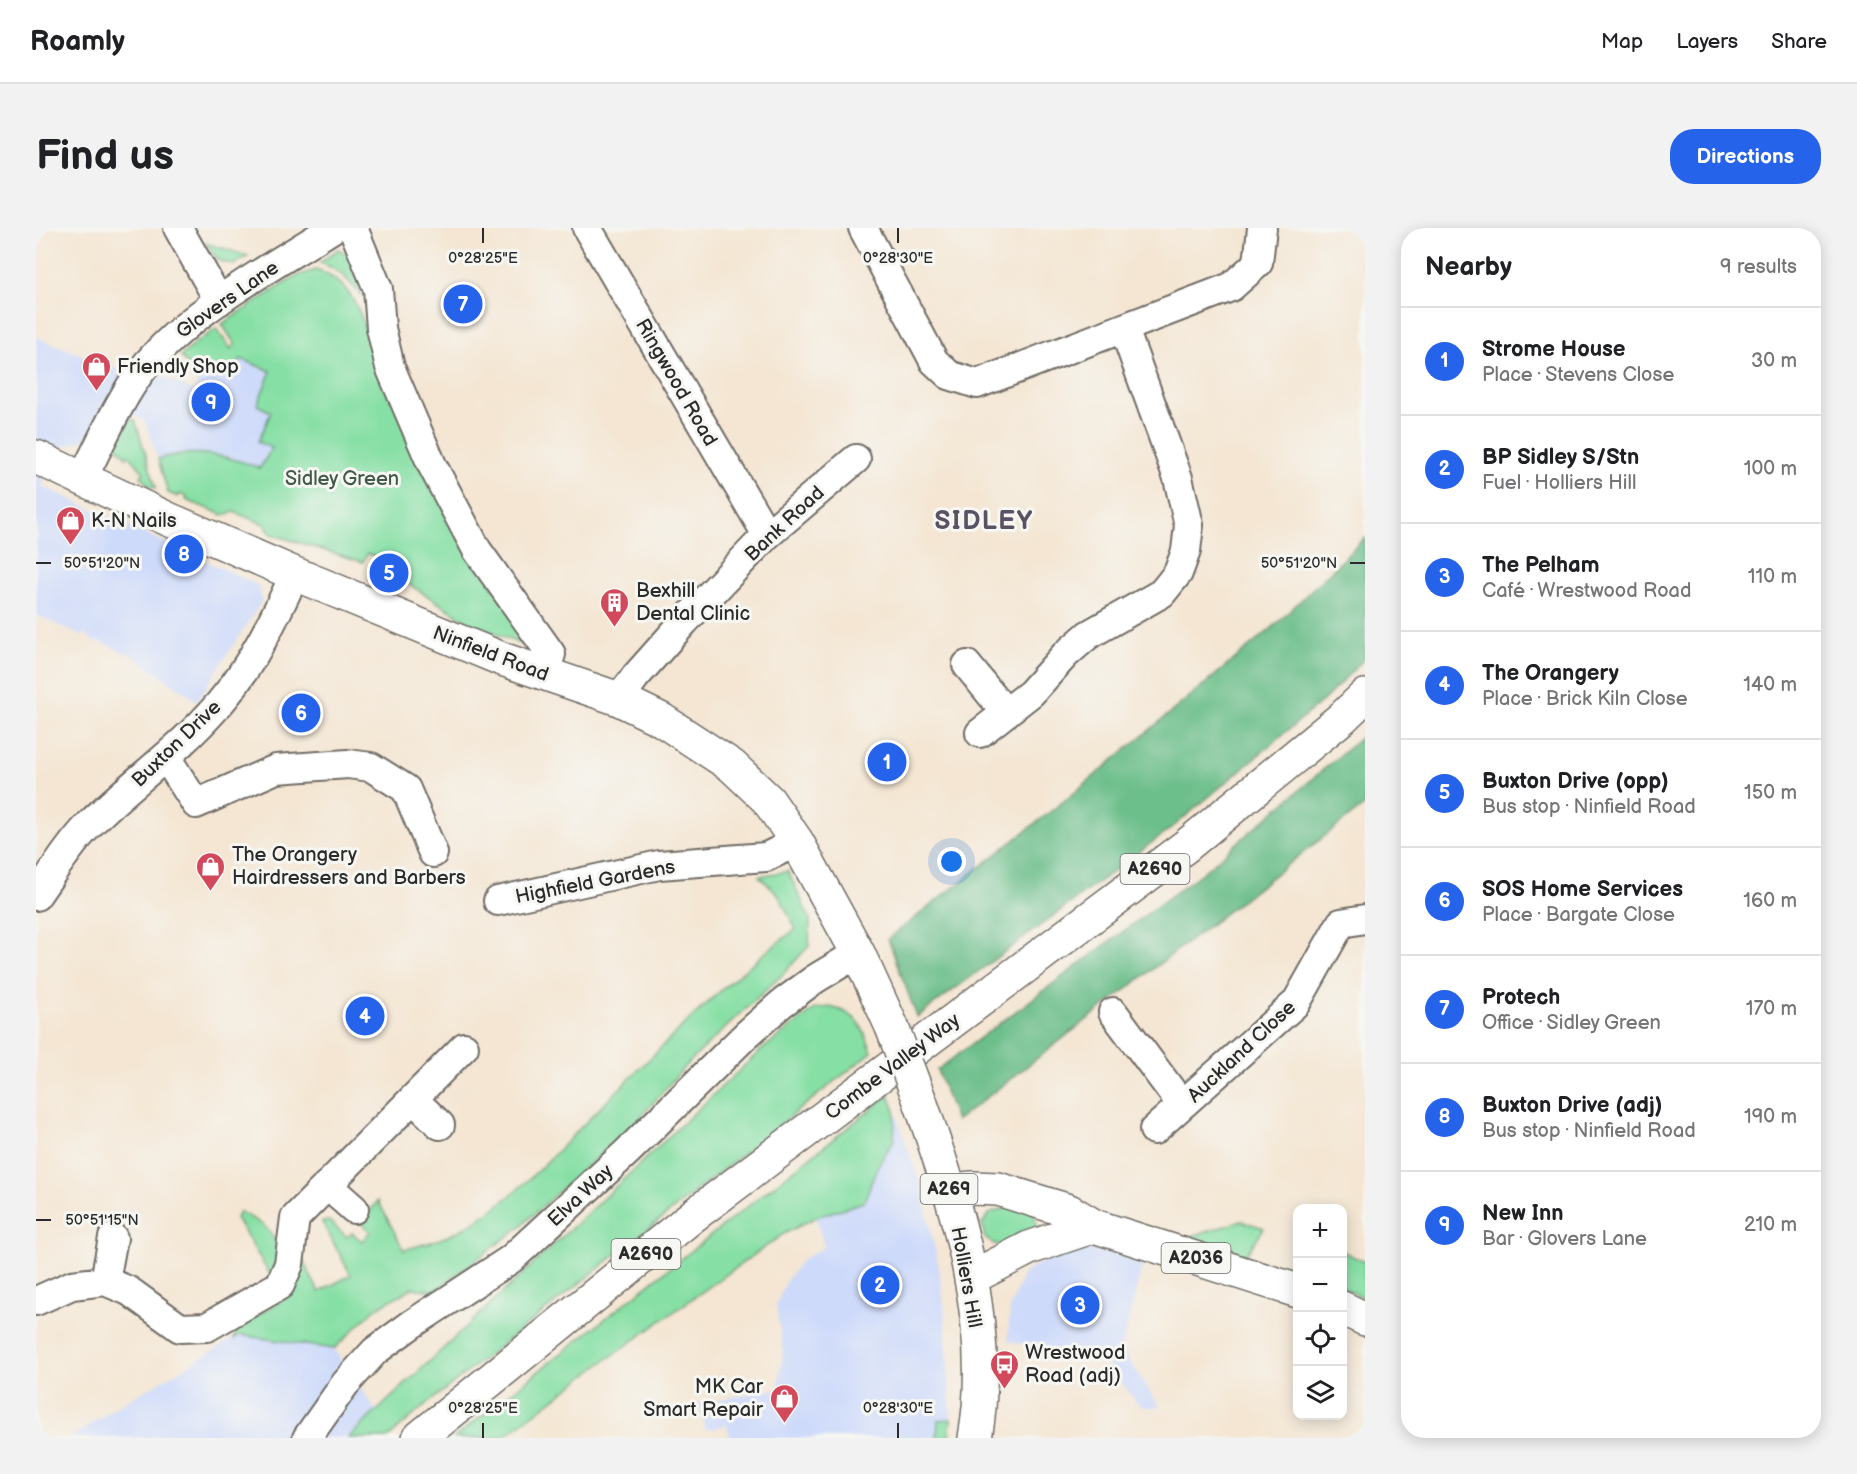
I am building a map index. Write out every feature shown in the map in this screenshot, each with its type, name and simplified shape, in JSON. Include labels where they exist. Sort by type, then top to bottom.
[{"type":"main road","name":"Ninfield Road","points":[[36,457],[295,574],[502,659],[619,699],[662,720],[732,766],[768,800],[797,842],[858,954]]},
{"type":"main road","name":"Combe Valley Way","points":[[419,1438],[694,1215],[1186,846],[1342,718],[1365,696]]},
{"type":"main road","name":"Holliers Hill","points":[[858,954],[892,1027],[950,1191],[971,1278],[978,1326],[979,1395],[975,1438]]},
{"type":"main road","name":"A2036","points":[[950,1191],[973,1188],[999,1189],[1069,1211],[1094,1226],[1293,1289]]},
{"type":"main road","points":[[971,1278],[1029,1248],[1094,1226]]},
{"type":"main road","points":[[1347,1310],[1365,1318]]},
{"type":"street","points":[[178,228],[219,301]]},
{"type":"street","name":"Glovers Lane","points":[[82,478],[141,371],[173,336],[219,301],[333,228]]},
{"type":"street","points":[[353,228],[378,289],[381,328],[390,367],[432,465],[477,550],[550,654],[545,674]]},
{"type":"street","name":"Ringwood Road","points":[[587,228],[767,535]]},
{"type":"street","points":[[863,228],[933,361],[949,375],[977,384],[1231,287],[1258,263],[1262,228]]},
{"type":"street","points":[[980,733],[1031,693],[1088,635],[1162,592],[1178,573],[1186,551],[1189,525],[1178,478],[1124,329]]},
{"type":"street","name":"Bank Road","points":[[619,699],[636,676],[684,622],[767,535],[856,459]]},
{"type":"street","name":"Buxton Drive","points":[[36,896],[90,824],[166,757],[219,704],[249,661],[280,607],[295,574]]},
{"type":"street","points":[[967,665],[1006,713]]},
{"type":"street","points":[[166,757],[196,804],[276,769],[348,764],[372,767],[406,789],[433,853]]},
{"type":"street","name":"Highfield Gardens","points":[[498,900],[659,865],[766,857],[797,842]]},
{"type":"street","name":"Auckland Close","points":[[1154,1130],[1296,1003],[1341,923],[1365,919]]},
{"type":"street","name":"Elva Way","points":[[307,1438],[345,1384],[375,1351],[511,1259],[627,1152],[746,1035],[781,1004],[815,979],[858,954]]},
{"type":"street","name":"Auckland Close","points":[[1113,1012],[1182,1105]]},
{"type":"street","points":[[36,1301],[72,1285],[105,1281],[129,1291],[180,1328],[207,1327],[280,1285],[289,1264],[295,1218],[464,1047]]},
{"type":"street","points":[[413,1099],[440,1125]]},
{"type":"street","points":[[327,1185],[354,1209]]},
{"type":"street","points":[[105,1281],[113,1238]]},
{"type":"shaded area","points":[[297,292],[273,447],[259,469],[230,457],[177,453],[158,459],[145,421],[110,403],[88,438],[58,448],[42,486],[258,585],[262,601],[197,701],[135,657],[98,641],[95,643],[85,633],[82,636],[36,615],[36,337],[129,374],[165,378],[194,391],[203,369],[218,367]]},
{"type":"shaded area","points":[[895,1111],[921,1188],[939,1267],[945,1313],[951,1419],[949,1438],[730,1438],[727,1425],[705,1430],[699,1403],[778,1389],[783,1351],[776,1305],[786,1281],[802,1260],[824,1247],[816,1217],[864,1202],[878,1165],[894,1140]]},
{"type":"shaded area","points":[[1084,1248],[1144,1260],[1121,1348],[1160,1407],[1144,1407],[1136,1402],[1105,1361],[1008,1341],[1010,1307],[1024,1273],[1048,1258]]},
{"type":"shaded area","points":[[240,1335],[334,1349],[377,1412],[348,1438],[71,1438],[115,1408]]},
{"type":"green space","points":[[205,243],[248,256],[234,265],[218,260]]},
{"type":"green space","points":[[338,249],[352,257],[362,296],[338,272],[320,263]]},
{"type":"green space","name":"Sidley Green","points":[[316,270],[338,281],[358,308],[371,341],[529,637],[522,645],[469,622],[397,577],[401,569],[368,553],[363,562],[271,534],[264,524],[234,512],[223,515],[186,500],[187,497],[180,494],[178,497],[168,493],[158,459],[185,454],[210,454],[260,468],[272,448],[258,442],[271,412],[257,405],[271,371],[241,359],[234,374],[218,368],[215,374],[203,369],[198,380],[181,356],[216,329],[231,349],[235,344],[222,324],[296,276]]},
{"type":"green space","points":[[129,419],[135,420],[156,488],[149,486],[141,476],[144,473],[129,455],[126,457],[115,444]]},
{"type":"green space","points":[[1365,538],[1365,658],[1325,699],[1173,827],[917,1017],[888,939],[1069,797],[1272,628]]},
{"type":"green space","points":[[1365,734],[1365,805],[956,1121],[937,1070],[1203,872]]},
{"type":"green space","points":[[788,871],[810,920],[809,946],[783,974],[687,1064],[625,1135],[581,1171],[521,1226],[435,1291],[412,1288],[375,1309],[334,1349],[240,1335],[234,1339],[236,1328],[288,1297],[294,1281],[299,1253],[319,1292],[351,1275],[322,1222],[329,1221],[347,1237],[352,1233],[362,1241],[370,1232],[361,1223],[378,1201],[404,1250],[457,1232],[484,1216],[520,1187],[697,1013],[745,969],[796,929],[778,894],[759,876]]},
{"type":"green space","points":[[830,1007],[847,1013],[858,1022],[872,1052],[423,1407],[388,1438],[348,1438],[760,1051],[815,1009]]},
{"type":"green space","points":[[889,1095],[895,1111],[894,1140],[878,1165],[864,1202],[816,1217],[782,1235],[599,1365],[502,1438],[454,1438]]},
{"type":"green space","points":[[1013,1205],[1034,1213],[1037,1226],[1032,1235],[1002,1246],[993,1244],[985,1238],[982,1224],[989,1214]]},
{"type":"green space","points":[[239,1211],[265,1227],[275,1241],[277,1258],[270,1275],[236,1218]]},
{"type":"green space","points":[[1242,1221],[1264,1228],[1244,1258],[1185,1238]]},
{"type":"green space","points":[[1347,1253],[1365,1262],[1365,1298],[1347,1290]]},
{"type":"green space","points":[[951,1419],[949,1438],[937,1438],[938,1420]]},
{"type":"place","name":"Protech","points":[[463,304]]},
{"type":"place","name":"Friendly Shop","points":[[96,392]]},
{"type":"place","name":"New Inn","points":[[211,402]]},
{"type":"place","name":"K-N Nails","points":[[70,546]]},
{"type":"place","name":"Buxton Drive (adj)","points":[[184,554]]},
{"type":"place","name":"Buxton Drive (opp)","points":[[389,573]]},
{"type":"place","name":"Bexhill Dental Clinic","points":[[615,628]]},
{"type":"place","name":"SOS Home Services","points":[[301,713]]},
{"type":"place","name":"Strome House","points":[[887,762]]},
{"type":"place","name":"The Orangery Hairdressers and Barbers","points":[[211,892]]},
{"type":"place","name":"The Orangery","points":[[365,1016]]},
{"type":"place","name":"BP Sidley S/Stn","points":[[880,1285]]},
{"type":"place","name":"The Pelham","points":[[1080,1305]]},
{"type":"place","name":"Wrestwood Road (adj)","points":[[1004,1390]]},
{"type":"place","name":"MK Car Smart Repair","points":[[784,1424]]},
{"type":"district","name":"SIDLEY","points":[[984,520]]}]
